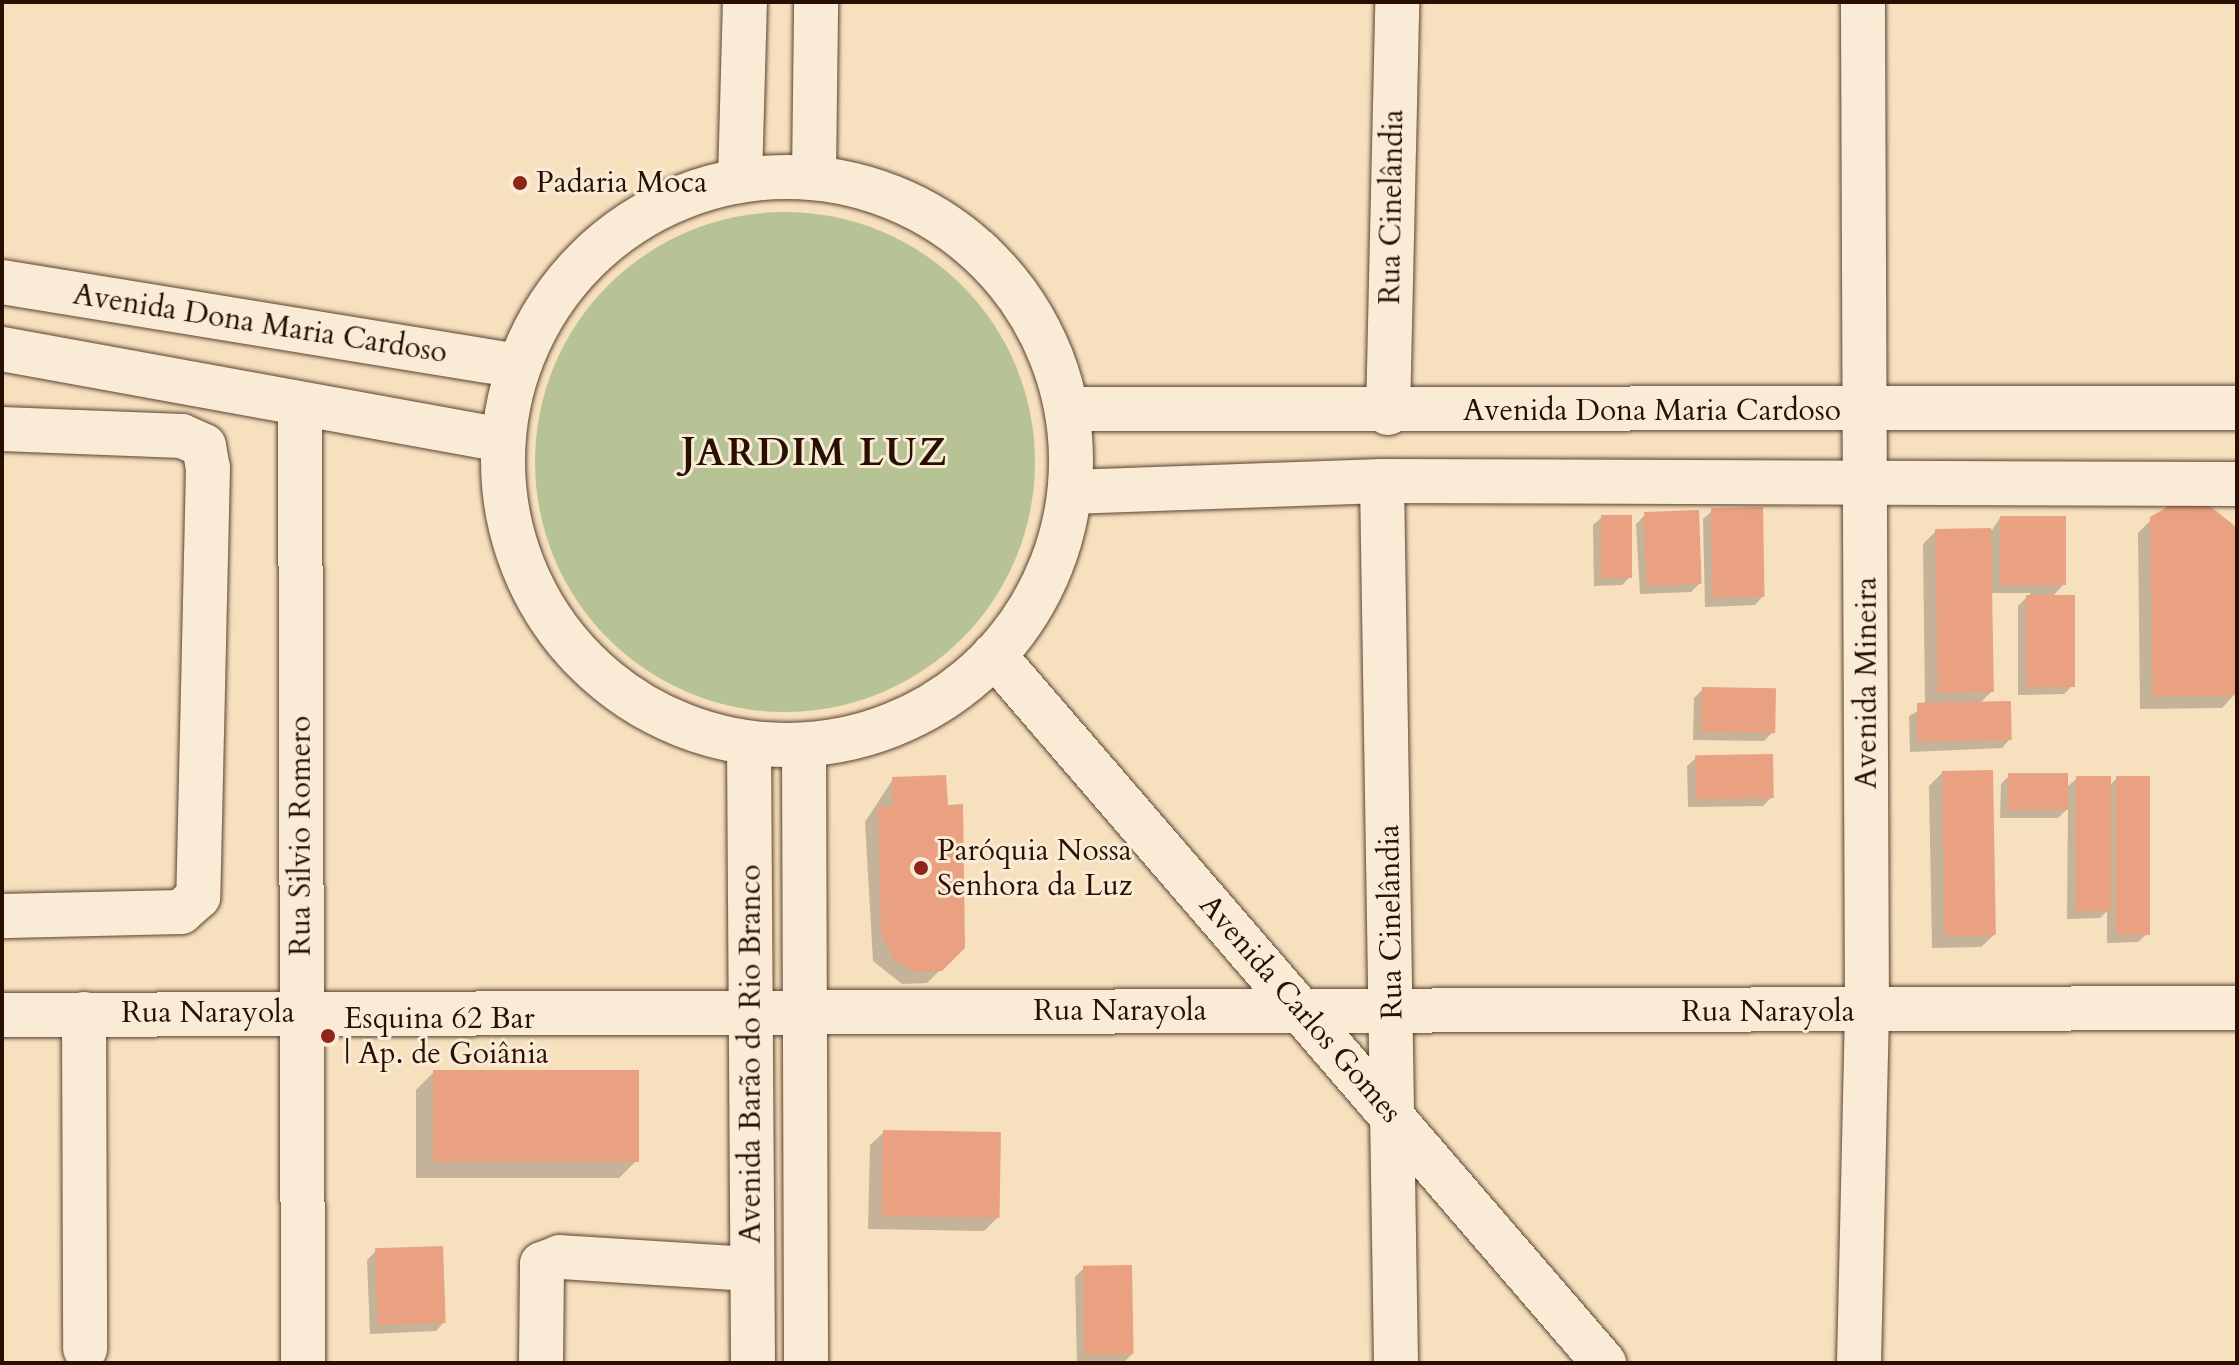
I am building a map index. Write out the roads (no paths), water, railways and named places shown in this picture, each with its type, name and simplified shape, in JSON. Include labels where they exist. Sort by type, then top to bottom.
[{"type":"street","points":[[740,179],[745,2]]},
{"type":"street","points":[[814,176],[816,2]]},
{"type":"street","name":"Rua Cinelândia","points":[[1388,413],[1397,2]]},
{"type":"street","name":"Avenida Mineira","points":[[1859,1363],[1867,1012],[1863,2]]},
{"type":"street","points":[[814,176],[903,199],[980,249],[1037,322],[1068,409],[1070,492],[1057,552],[1031,607],[994,655],[939,701],[887,726],[804,746],[749,744],[666,721],[595,673],[550,618],[509,526],[502,440],[518,366],[552,298],[603,242],[667,202],[740,179],[814,176]]},
{"type":"street","name":"Avenida Dona Maria Cardoso","points":[[2,282],[518,366]]},
{"type":"street","points":[[2,349],[502,440]]},
{"type":"street","name":"Rua Silvio Romero","points":[[300,404],[303,1363]]},
{"type":"street","name":"Avenida Dona Maria Cardoso","points":[[1068,409],[1388,413],[2237,408]]},
{"type":"street","points":[[2,429],[182,436],[204,446],[208,468],[198,897],[181,912],[2,916]]},
{"type":"street","points":[[1070,492],[1382,481],[1866,487],[2237,484]]},
{"type":"street","name":"Rua Cinelândia","points":[[1382,481],[1393,1011],[1396,1363]]},
{"type":"street","name":"Avenida Carlos Gomes","points":[[994,655],[1604,1363]]},
{"type":"street","name":"Avenida Barão do Rio Branco","points":[[749,744],[753,1363]]},
{"type":"street","name":"Avenida Barão do Rio Branco","points":[[804,746],[806,1363]]},
{"type":"street","name":"Rua Narayola","points":[[2,1015],[752,1010],[1867,1012],[2237,1008]]},
{"type":"street","points":[[84,1014],[85,1349]]},
{"type":"street","points":[[541,1363],[542,1264],[560,1257],[752,1269]]},
{"type":"place","name":"Padaria Moca","points":[[520,183]]},
{"type":"place","name":"Paróquia Nossa Senhora da Luz","points":[[921,868]]},
{"type":"place","name":"Esquina 62 Bar | Ap. de Goiânia","points":[[328,1036]]},
{"type":"district","name":"JARDIM LUZ","points":[[815,454]]}]
